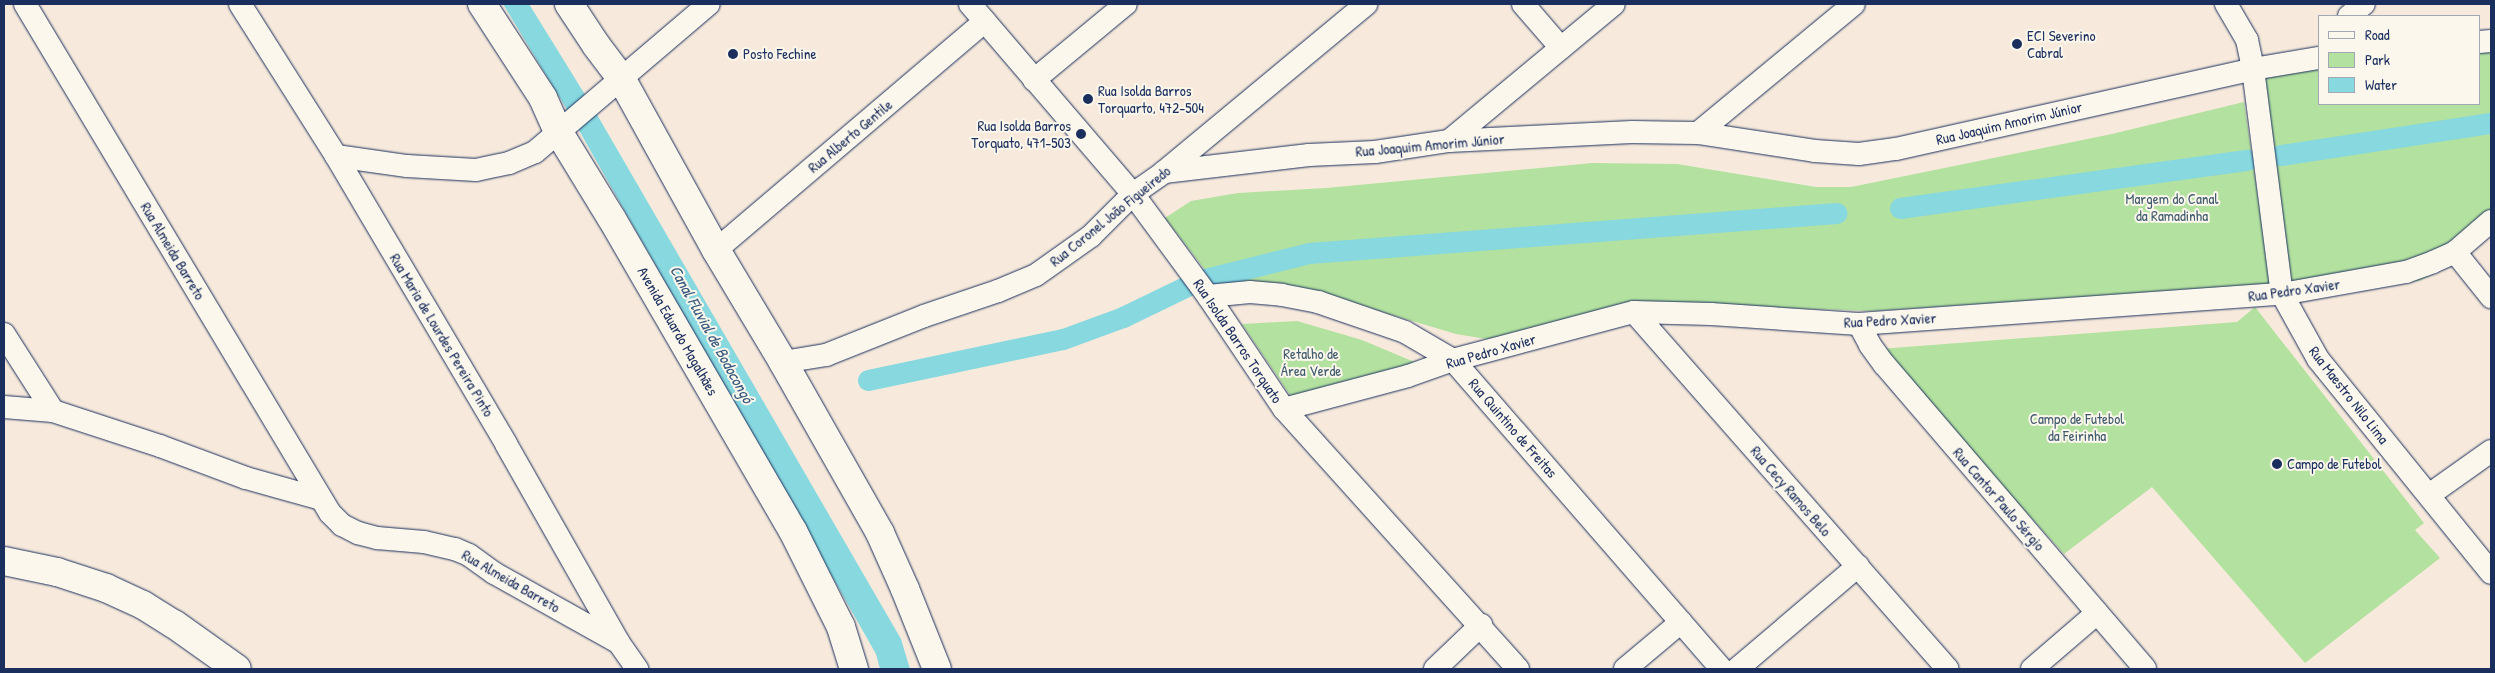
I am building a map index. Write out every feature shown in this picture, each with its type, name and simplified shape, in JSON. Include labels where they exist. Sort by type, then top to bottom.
[{"type":"main road","name":"Avenida Eduardo Magalhães","points":[[482,4],[542,98],[564,127],[612,218],[793,531],[841,627],[854,669]]},
{"type":"main road","points":[[569,4],[596,45],[614,84],[716,250],[880,533],[905,588],[937,669]]},
{"type":"main road","points":[[4,561],[57,572],[106,588],[143,605],[182,629],[237,669]]},
{"type":"street","name":"Rua Almeida Barreto","points":[[25,4],[321,499],[342,525],[358,533],[377,538],[424,542],[455,549],[469,555],[494,573],[619,643]]},
{"type":"street","name":"Rua Maria de Lourdes Pereira Pinto","points":[[240,4],[336,156],[506,444],[619,643],[637,669]]},
{"type":"street","points":[[336,156],[407,166],[476,170],[509,163],[535,152],[709,4]]},
{"type":"street","name":"Rua Isolda Barros Torquato","points":[[970,4],[1133,194],[1208,296],[1284,409],[1481,625],[1518,669]]},
{"type":"street","points":[[1034,80],[1126,4]]},
{"type":"street","name":"Rua Coronel João Figueiredo","points":[[782,362],[826,354],[924,316],[998,292],[1036,275],[1091,236],[1133,194],[1164,172],[1366,4]]},
{"type":"street","points":[[1523,4],[1561,48]]},
{"type":"street","points":[[1450,140],[1614,4]]},
{"type":"street","points":[[1698,133],[1854,4]]},
{"type":"street","name":"Rua Maestro Nilo Lima","points":[[2226,4],[2248,40],[2282,294],[2318,359],[2491,574]]},
{"type":"street","points":[[2351,15],[2364,4]]},
{"type":"street","name":"Rua Alberto Gentile","points":[[716,250],[985,21]]},
{"type":"street","points":[[2309,59],[2318,45]]},
{"type":"street","name":"Rua Joaquim Amorim Júnior","points":[[1164,172],[1308,155],[1375,152],[1450,140],[1632,132],[1698,133],[1814,152],[1859,154],[1896,149],[2253,69],[2309,59]]},
{"type":"street","name":"Rua Pedro Xavier","points":[[1284,409],[1401,378],[1454,360],[1634,312],[1711,314],[1859,324],[2282,294],[2406,272],[2455,252],[2491,221]]},
{"type":"street","points":[[2455,252],[2491,297]]},
{"type":"street","name":"Rua Quintino de Freitas","points":[[1208,296],[1250,292],[1282,295],[1318,302],[1405,332],[1454,360],[1722,669]]},
{"type":"street","name":"Rua Cecy Ramos Belo","points":[[1634,312],[1948,669]]},
{"type":"street","name":"Rua Cantor Paulo Sérgio","points":[[1859,324],[1870,346],[1884,364],[2145,669]]},
{"type":"street","points":[[4,334],[53,412]]},
{"type":"street","points":[[4,408],[53,412],[160,446],[246,478],[321,499]]},
{"type":"street","points":[[2429,495],[2491,451]]},
{"type":"street","points":[[1737,669],[1858,566]]},
{"type":"street","points":[[2032,669],[2097,614]]},
{"type":"street","points":[[1625,669],[1681,622]]},
{"type":"street","points":[[1435,669],[1481,625]]},
{"type":"green space","points":[[2491,32],[2491,228],[2455,264],[2419,281],[2288,294],[2261,72],[2318,54],[2318,105],[2480,105],[2480,34]]},
{"type":"green space","name":"Margem do Canal da Ramadinha","points":[[2244,102],[2271,285],[1872,311],[1704,305],[1486,339],[1456,334],[1295,286],[1222,292],[1165,218],[1191,201],[1238,193],[1326,188],[1592,163],[1677,164],[1816,187],[1851,187],[2112,134]]},
{"type":"green space","name":"Campo de Futebol da Feirinha","points":[[2255,307],[2424,523],[2415,530],[2440,558],[2305,663],[2152,487],[2064,554],[1879,349],[2237,322]]},
{"type":"green space","name":"Retalho de Área Verde","points":[[1297,321],[1362,340],[1424,366],[1296,404],[1242,324]]},
{"type":"water","name":"Canal Fluvial de Bodocongó","points":[[503,4],[529,4],[592,106],[901,639],[910,669],[880,669],[876,654],[572,118]]},
{"type":"waterway","points":[[2281,155],[2491,123]]},
{"type":"waterway","points":[[1900,208],[2248,160]]},
{"type":"waterway","points":[[868,380],[1063,339],[1123,317],[1197,281],[1309,253],[1836,213]]},
{"type":"place","name":"ECI Severino Cabral","points":[[2017,44]]},
{"type":"place","name":"Posto Fechine","points":[[733,54]]},
{"type":"place","name":"Rua Isolda Barros Torquarto, 472-504","points":[[1088,99]]},
{"type":"place","name":"Rua Isolda Barros Torquato, 471-503","points":[[1081,134]]},
{"type":"place","name":"Campo de Futebol","points":[[2277,464]]}]
